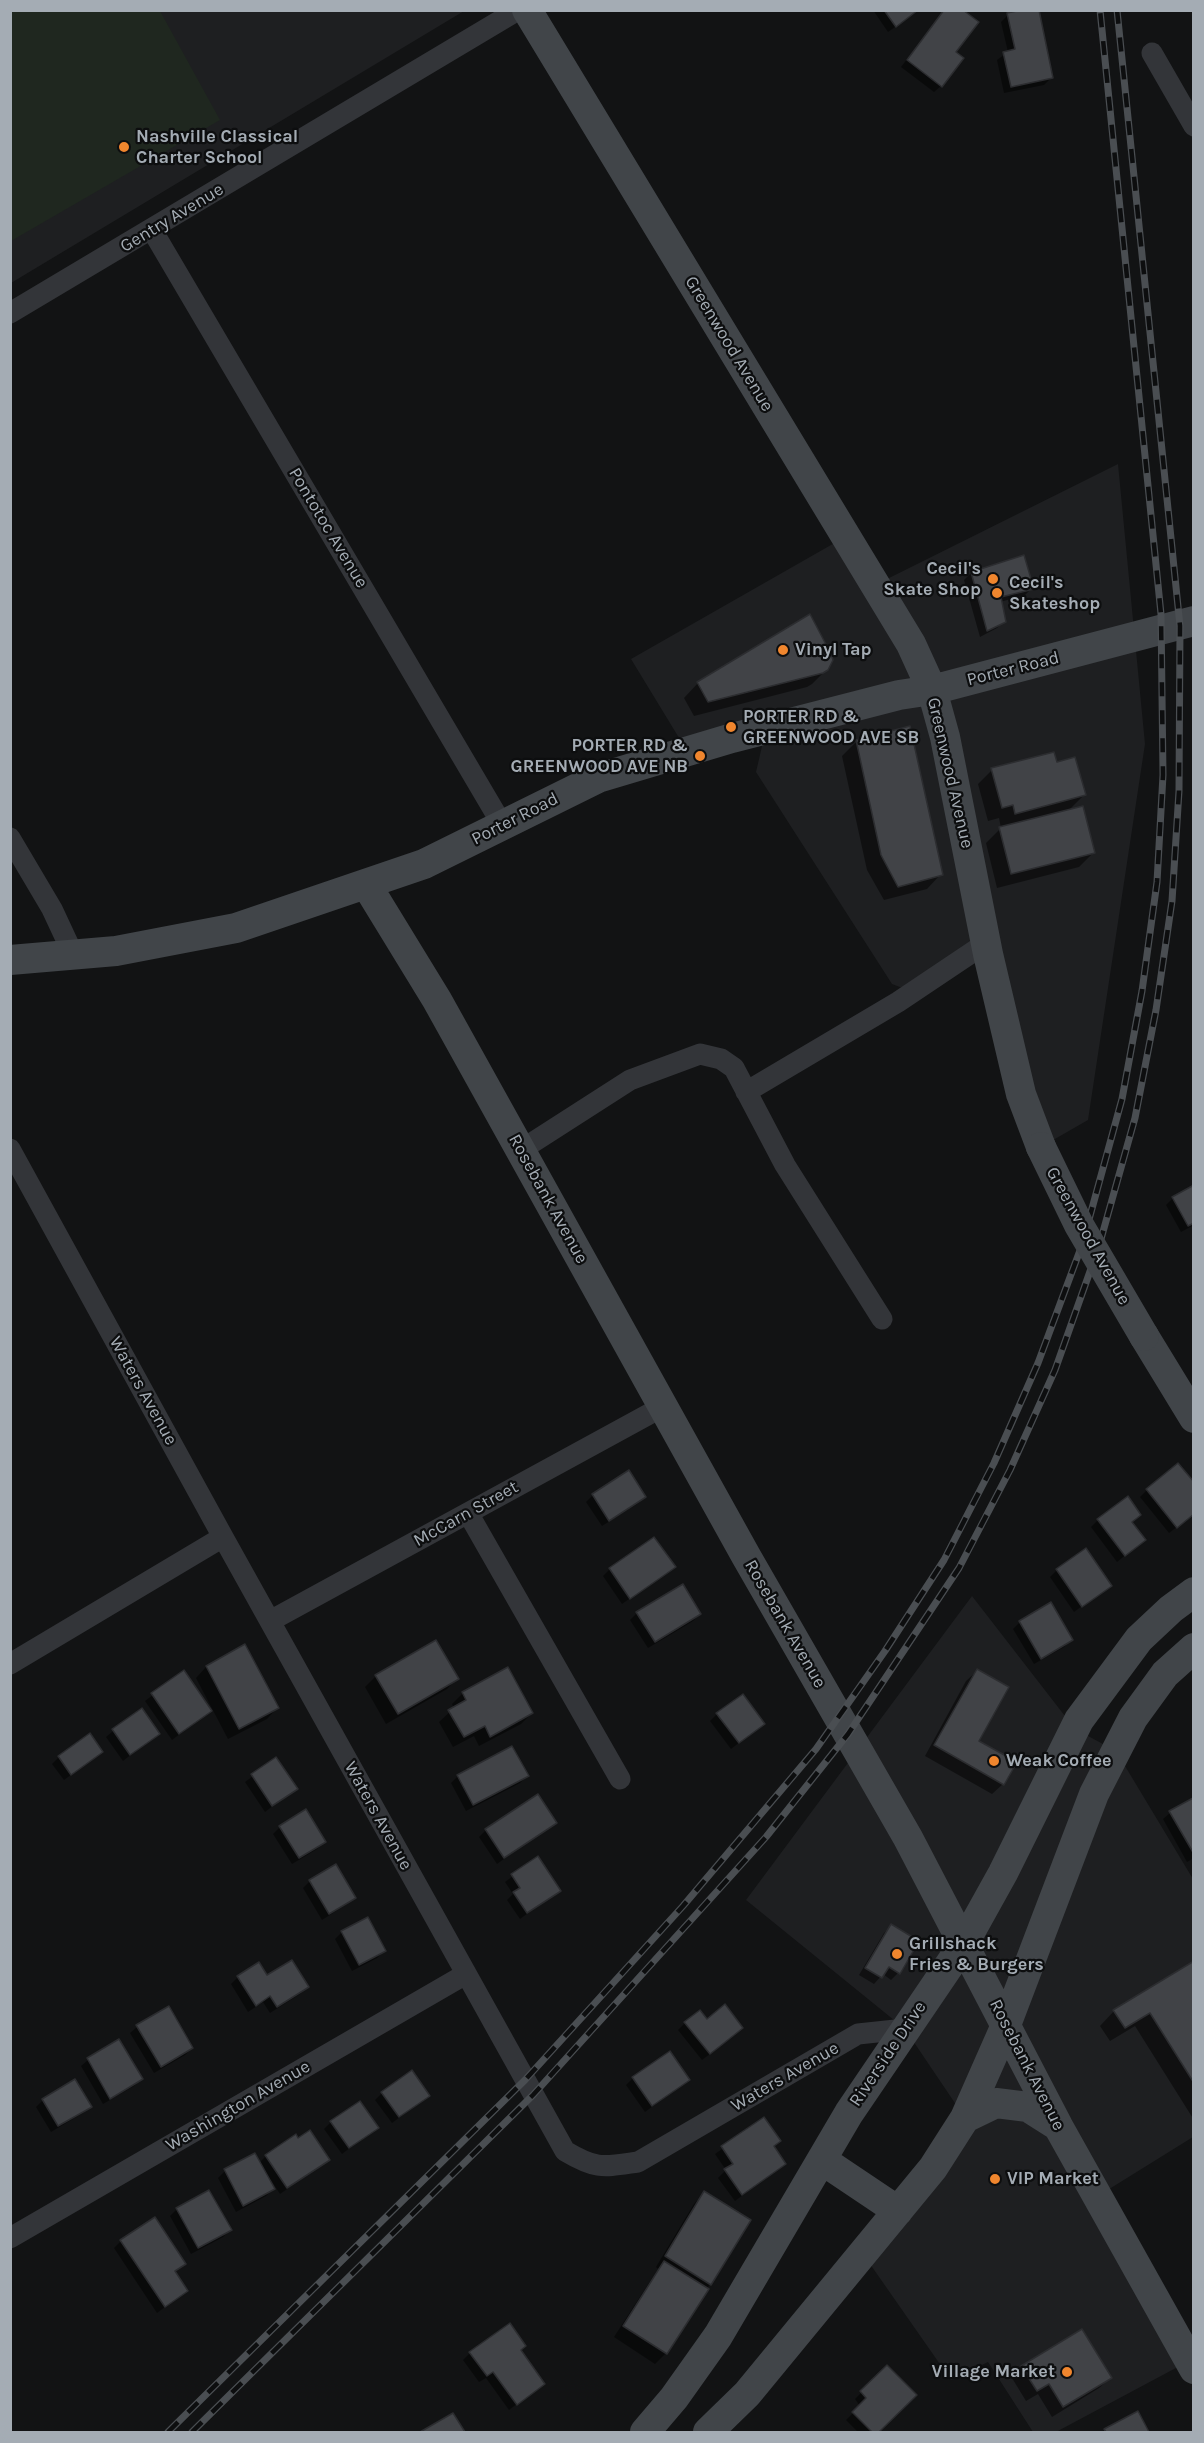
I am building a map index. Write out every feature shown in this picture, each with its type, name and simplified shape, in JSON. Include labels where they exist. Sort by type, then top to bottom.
[{"type":"street","name":"Gentry Avenue","points":[[10,313],[518,10]]},
{"type":"street","name":"Greenwood Avenue","points":[[527,10],[911,645],[932,690],[945,737],[986,943],[1021,1094],[1041,1147],[1079,1225],[1194,1418]]},
{"type":"street","points":[[1152,53],[1194,126]]},
{"type":"street","name":"Pontotoc Avenue","points":[[152,230],[503,826]]},
{"type":"street","name":"Porter Road","points":[[10,960],[116,951],[236,928],[424,864],[598,778],[755,732],[899,695],[932,690],[1194,621]]},
{"type":"street","points":[[10,838],[52,909],[73,954]]},
{"type":"street","name":"Rosebank Avenue","points":[[366,884],[437,1000],[662,1407],[908,1838],[1058,2126],[1194,2369]]},
{"type":"street","points":[[746,1092],[898,1002],[986,943]]},
{"type":"street","points":[[521,1150],[630,1080],[700,1054],[721,1059],[734,1068],[785,1165],[882,1319]]},
{"type":"street","name":"Waters Avenue","points":[[10,1149],[16,1173],[223,1537],[565,2151],[588,2165],[603,2167],[638,2162],[858,2034],[905,2029]]},
{"type":"street","name":"McCarn Street","points":[[270,1621],[662,1407]]},
{"type":"street","points":[[468,1513],[620,1779]]},
{"type":"street","points":[[10,1664],[223,1537]]},
{"type":"street","name":"Riverside Drive","points":[[645,2433],[675,2398],[718,2336],[849,2113],[963,1945],[1003,1873],[1079,1720],[1139,1639],[1171,1609],[1194,1592]]},
{"type":"street","points":[[708,2433],[747,2394],[898,2211],[933,2168],[965,2118],[1006,2025],[1094,1794],[1133,1718],[1165,1674],[1194,1648]]},
{"type":"street","points":[[1037,1804],[1083,1824]]},
{"type":"street","name":"Washington Avenue","points":[[10,2238],[466,1974]]},
{"type":"street","points":[[965,2118],[996,2103],[1028,2107],[1058,2126]]},
{"type":"street","points":[[822,2160],[898,2211]]},
{"type":"shaded area","points":[[11,10],[160,11],[220,120],[11,241]]},
{"type":"shaded area","name":"Nashville Classical Charter School","points":[[11,11],[464,11],[11,283]]},
{"type":"shaded area","points":[[1118,464],[1145,744],[1088,1120],[1041,1147],[986,943],[913,992],[892,984],[756,772],[766,729],[687,751],[631,659],[845,537],[875,585]]},
{"type":"shaded area","points":[[972,1596],[1075,1729],[1116,1751],[1193,1879],[1193,2137],[1098,2196],[1189,2361],[1056,2432],[1033,2432],[988,2362],[951,2380],[863,2254],[965,2118],[905,2029],[746,1900]]},
{"type":"building","points":[[884,10],[918,10],[896,27]]},
{"type":"building","points":[[944,10],[963,10],[979,22],[956,52],[964,58],[942,87],[907,60]]},
{"type":"building","points":[[1039,10],[1053,78],[1011,87],[1003,52],[1015,49],[1007,13]]},
{"type":"building","name":"Cecil's Skateshop","points":[[1024,555],[1034,589],[1001,597],[1006,622],[987,631],[971,572]]},
{"type":"building","points":[[810,614],[833,660],[828,670],[708,702],[697,682]]},
{"type":"building","points":[[910,726],[943,875],[898,887],[881,855],[856,740]]},
{"type":"building","points":[[1054,752],[1057,762],[1075,757],[1086,795],[1015,814],[1013,805],[1002,808],[991,768]]},
{"type":"building","points":[[1083,806],[1095,853],[1011,874],[999,827]]},
{"type":"building","points":[[1194,1185],[1194,1223],[1188,1226],[1172,1197]]},
{"type":"building","points":[[1178,1463],[1194,1482],[1194,1514],[1177,1528],[1146,1489]]},
{"type":"building","points":[[629,1470],[646,1497],[609,1521],[592,1494]]},
{"type":"building","points":[[1128,1496],[1141,1515],[1132,1522],[1146,1540],[1125,1556],[1097,1519]]},
{"type":"building","points":[[654,1537],[676,1567],[630,1599],[609,1568]]},
{"type":"building","points":[[1086,1548],[1112,1586],[1082,1607],[1056,1569]]},
{"type":"building","points":[[683,1584],[701,1614],[655,1642],[636,1612]]},
{"type":"building","points":[[1051,1602],[1073,1640],[1041,1659],[1019,1621]]},
{"type":"building","points":[[436,1640],[459,1679],[398,1714],[375,1675]]},
{"type":"building","points":[[245,1644],[279,1708],[239,1729],[206,1666]]},
{"type":"building","points":[[508,1667],[533,1713],[490,1737],[485,1726],[464,1737],[448,1710],[466,1700],[462,1692]]},
{"type":"building","points":[[977,1669],[1009,1687],[979,1741],[1017,1762],[1004,1785],[934,1745]]},
{"type":"building","points":[[184,1670],[212,1711],[179,1734],[151,1693]]},
{"type":"building","points":[[743,1694],[765,1724],[739,1743],[716,1713]]},
{"type":"building","points":[[142,1708],[160,1734],[130,1755],[112,1729]]},
{"type":"building","points":[[90,1733],[103,1752],[71,1775],[58,1756]]},
{"type":"building","points":[[512,1746],[529,1776],[473,1805],[457,1775]]},
{"type":"building","points":[[276,1757],[298,1789],[272,1806],[251,1774]]},
{"type":"building","points":[[538,1794],[557,1823],[504,1858],[485,1829]]},
{"type":"building","points":[[1194,1798],[1194,1854],[1169,1811]]},
{"type":"building","points":[[306,1809],[326,1842],[299,1858],[279,1826]]},
{"type":"building","points":[[538,1856],[561,1891],[527,1913],[513,1892],[520,1888],[511,1874]]},
{"type":"building","points":[[336,1864],[356,1898],[329,1914],[309,1880]]},
{"type":"building","points":[[368,1917],[386,1951],[359,1965],[341,1931]]},
{"type":"building","points":[[891,1924],[919,1941],[900,1974],[889,1967],[882,1978],[865,1968]]},
{"type":"building","points":[[292,1960],[309,1987],[277,2007],[270,1996],[256,2006],[237,1976],[259,1962],[267,1975]]},
{"type":"building","points":[[1194,1961],[1194,2083],[1150,2013],[1125,2028],[1113,2010]]},
{"type":"building","points":[[725,2004],[743,2028],[710,2054],[684,2022],[700,2010],[707,2019]]},
{"type":"building","points":[[169,2006],[193,2048],[161,2067],[136,2025]]},
{"type":"building","points":[[119,2039],[143,2079],[110,2099],[87,2058]]},
{"type":"building","points":[[670,2051],[690,2080],[652,2106],[632,2077]]},
{"type":"building","points":[[412,2070],[430,2096],[399,2117],[381,2092]]},
{"type":"building","points":[[75,2079],[92,2107],[58,2126],[42,2099]]},
{"type":"building","points":[[360,2101],[379,2128],[349,2148],[330,2121]]},
{"type":"building","points":[[764,2117],[781,2141],[774,2146],[786,2164],[742,2195],[724,2169],[733,2164],[721,2146]]},
{"type":"building","points":[[310,2130],[330,2160],[287,2188],[265,2155],[296,2134],[298,2138]]},
{"type":"building","points":[[255,2153],[275,2189],[243,2206],[224,2169]]},
{"type":"building","points":[[209,2190],[232,2230],[198,2248],[176,2208]]},
{"type":"building","points":[[704,2191],[751,2220],[711,2285],[665,2256]]},
{"type":"building","points":[[155,2217],[186,2264],[175,2271],[188,2291],[165,2307],[120,2240]]},
{"type":"building","points":[[664,2261],[709,2289],[667,2354],[623,2326]]},
{"type":"building","points":[[510,2323],[526,2346],[521,2350],[545,2384],[517,2405],[493,2372],[487,2376],[469,2352]]},
{"type":"building","name":"Village Market","points":[[1082,2329],[1112,2378],[1063,2407],[1049,2384],[1037,2391],[1021,2366]]},
{"type":"building","points":[[887,2365],[917,2395],[879,2432],[872,2432],[852,2412],[866,2398],[860,2391]]},
{"type":"building","points":[[1138,2411],[1149,2432],[1106,2432],[1104,2429]]},
{"type":"building","points":[[453,2413],[465,2432],[420,2432]]},
{"type":"railway","points":[[168,2432],[525,2080],[683,1906],[816,1749],[885,1651],[944,1560],[994,1463],[1038,1363],[1082,1245],[1122,1099],[1142,991],[1157,882],[1163,775],[1161,614],[1100,10]]},
{"type":"railway","points":[[192,2432],[533,2095],[766,1837],[848,1734],[959,1568],[1010,1470],[1055,1370],[1099,1246],[1135,1118],[1156,1010],[1172,901],[1179,791],[1180,626],[1117,10]]},
{"type":"place","name":"Nashville Classical Charter School","points":[[124,147]]},
{"type":"place","name":"Cecil's Skate Shop","points":[[993,579]]},
{"type":"place","name":"Cecil's Skateshop","points":[[997,593]]},
{"type":"place","name":"Vinyl Tap","points":[[783,650]]},
{"type":"place","name":"PORTER RD & GREENWOOD AVE SB","points":[[731,727]]},
{"type":"place","name":"PORTER RD & GREENWOOD AVE NB","points":[[700,756]]},
{"type":"place","name":"Weak Coffee","points":[[994,1761]]},
{"type":"place","name":"Grillshack Fries & Burgers","points":[[897,1954]]},
{"type":"place","name":"VIP Market","points":[[995,2179]]},
{"type":"place","name":"Village Market","points":[[1067,2372]]}]
